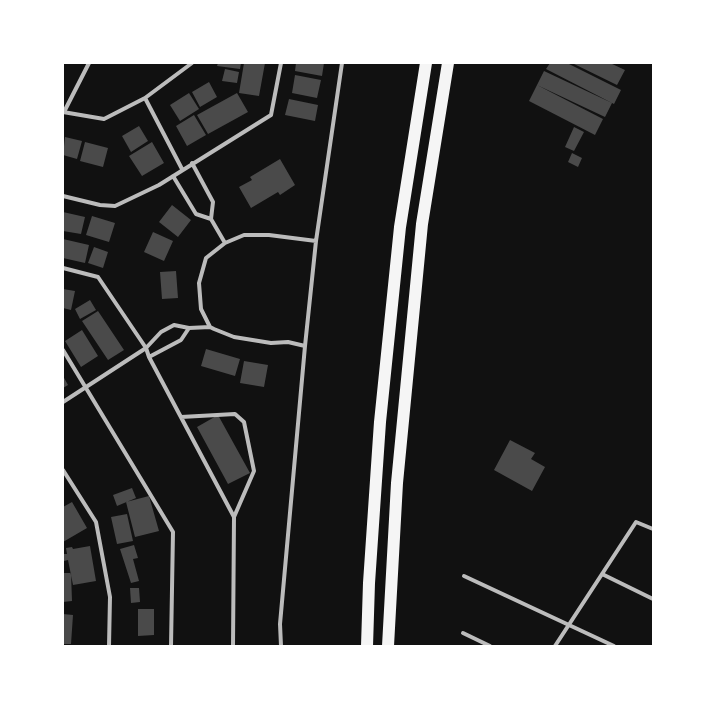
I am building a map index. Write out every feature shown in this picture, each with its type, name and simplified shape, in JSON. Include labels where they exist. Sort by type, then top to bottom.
[{"type":"highway","points":[[367,646],[369,583],[375,498],[391,312],[400,226],[426,63]]},
{"type":"highway","points":[[388,646],[398,483],[422,224],[448,63]]},
{"type":"street","points":[[89,63],[64,112],[104,119],[145,98],[192,63]]},
{"type":"street","points":[[63,196],[100,205],[115,206],[159,185],[182,169],[271,115],[282,63]]},
{"type":"street","points":[[281,646],[280,624],[316,240],[342,63]]},
{"type":"street","points":[[145,98],[182,169]]},
{"type":"street","points":[[192,163],[213,202],[212,219],[225,243]]},
{"type":"street","points":[[173,176],[196,214],[212,219]]},
{"type":"street","points":[[210,327],[201,309],[199,283],[206,258],[225,243],[244,236],[269,235],[316,240]]},
{"type":"street","points":[[63,268],[98,277],[146,348],[149,357],[234,517]]},
{"type":"street","points":[[63,402],[87,388],[146,348],[161,332],[174,325],[189,328],[210,327],[234,337],[271,343],[288,342],[305,346]]},
{"type":"street","points":[[149,357],[181,340],[189,328]]},
{"type":"street","points":[[63,350],[173,532],[171,646]]},
{"type":"street","points":[[181,417],[235,414],[244,422],[254,470],[234,517],[233,646]]},
{"type":"street","points":[[63,470],[96,522],[110,597],[109,646]]},
{"type":"street","points":[[554,646],[636,522],[653,529]]},
{"type":"street","points":[[602,574],[653,599]]},
{"type":"street","points":[[464,576],[614,646]]},
{"type":"street","points":[[463,632],[490,646]]},
{"type":"building","points":[[218,63],[241,63],[240,69],[217,66]]},
{"type":"building","points":[[244,63],[265,63],[259,96],[239,93]]},
{"type":"building","points":[[296,63],[324,63],[322,76],[295,71]]},
{"type":"building","points":[[550,63],[567,63],[621,90],[614,104],[546,69]]},
{"type":"building","points":[[572,63],[610,63],[625,70],[617,85]]},
{"type":"building","points":[[225,69],[239,72],[237,83],[222,81]]},
{"type":"building","points":[[544,71],[612,103],[605,117],[537,85]]},
{"type":"building","points":[[295,75],[321,80],[317,98],[292,93]]},
{"type":"building","points":[[209,82],[217,97],[200,107],[192,92]]},
{"type":"building","points":[[537,85],[603,119],[595,135],[529,101]]},
{"type":"building","points":[[189,93],[199,109],[180,121],[170,105]]},
{"type":"building","points":[[237,93],[248,112],[208,134],[197,115]]},
{"type":"building","points":[[289,99],[318,105],[315,121],[285,115]]},
{"type":"building","points":[[194,115],[206,135],[187,146],[176,126]]},
{"type":"building","points":[[139,126],[148,141],[131,152],[122,136]]},
{"type":"building","points":[[574,127],[584,132],[574,151],[565,147]]},
{"type":"building","points":[[65,137],[82,141],[77,159],[63,155]]},
{"type":"building","points":[[85,142],[108,148],[103,167],[80,161]]},
{"type":"building","points":[[152,142],[164,163],[142,176],[129,156]]},
{"type":"building","points":[[572,153],[582,158],[578,167],[568,162]]},
{"type":"building","points":[[280,159],[295,185],[280,195],[278,192],[251,208],[239,187],[252,180],[250,177]]},
{"type":"building","points":[[172,205],[191,220],[178,237],[159,222]]},
{"type":"building","points":[[63,212],[85,217],[81,234],[63,231]]},
{"type":"building","points":[[92,216],[115,223],[109,242],[86,235]]},
{"type":"building","points":[[153,232],[173,241],[164,261],[144,252]]},
{"type":"building","points":[[63,239],[89,245],[85,263],[63,258]]},
{"type":"building","points":[[94,247],[108,252],[103,268],[88,263]]},
{"type":"building","points":[[176,271],[178,298],[162,299],[160,272]]},
{"type":"building","points":[[63,289],[75,291],[71,310],[63,308]]},
{"type":"building","points":[[90,300],[96,310],[80,319],[75,309]]},
{"type":"building","points":[[98,311],[124,350],[108,360],[82,321]]},
{"type":"building","points":[[82,330],[98,356],[81,367],[65,341]]},
{"type":"building","points":[[206,349],[240,359],[235,376],[201,366]]},
{"type":"building","points":[[244,361],[268,365],[264,387],[240,383]]},
{"type":"building","points":[[63,376],[68,385],[63,388]]},
{"type":"building","points":[[218,415],[250,473],[228,484],[197,427]]},
{"type":"building","points":[[510,440],[535,453],[531,459],[545,467],[532,491],[494,470]]},
{"type":"building","points":[[132,488],[136,498],[117,506],[113,495]]},
{"type":"building","points":[[149,496],[159,531],[135,537],[126,502]]},
{"type":"building","points":[[72,502],[87,528],[63,542],[63,507]]},
{"type":"building","points":[[127,514],[133,541],[117,544],[111,517]]},
{"type":"building","points":[[134,545],[138,558],[133,559],[139,581],[131,583],[120,549]]},
{"type":"building","points":[[90,546],[96,581],[73,585],[68,560],[64,561],[63,554],[67,554],[66,548],[72,547],[73,549]]},
{"type":"building","points":[[63,573],[71,573],[72,601],[63,602]]},
{"type":"building","points":[[130,588],[139,588],[140,602],[131,603]]},
{"type":"building","points":[[138,609],[154,609],[154,635],[138,636]]},
{"type":"building","points":[[63,614],[73,615],[71,644],[63,644]]}]
